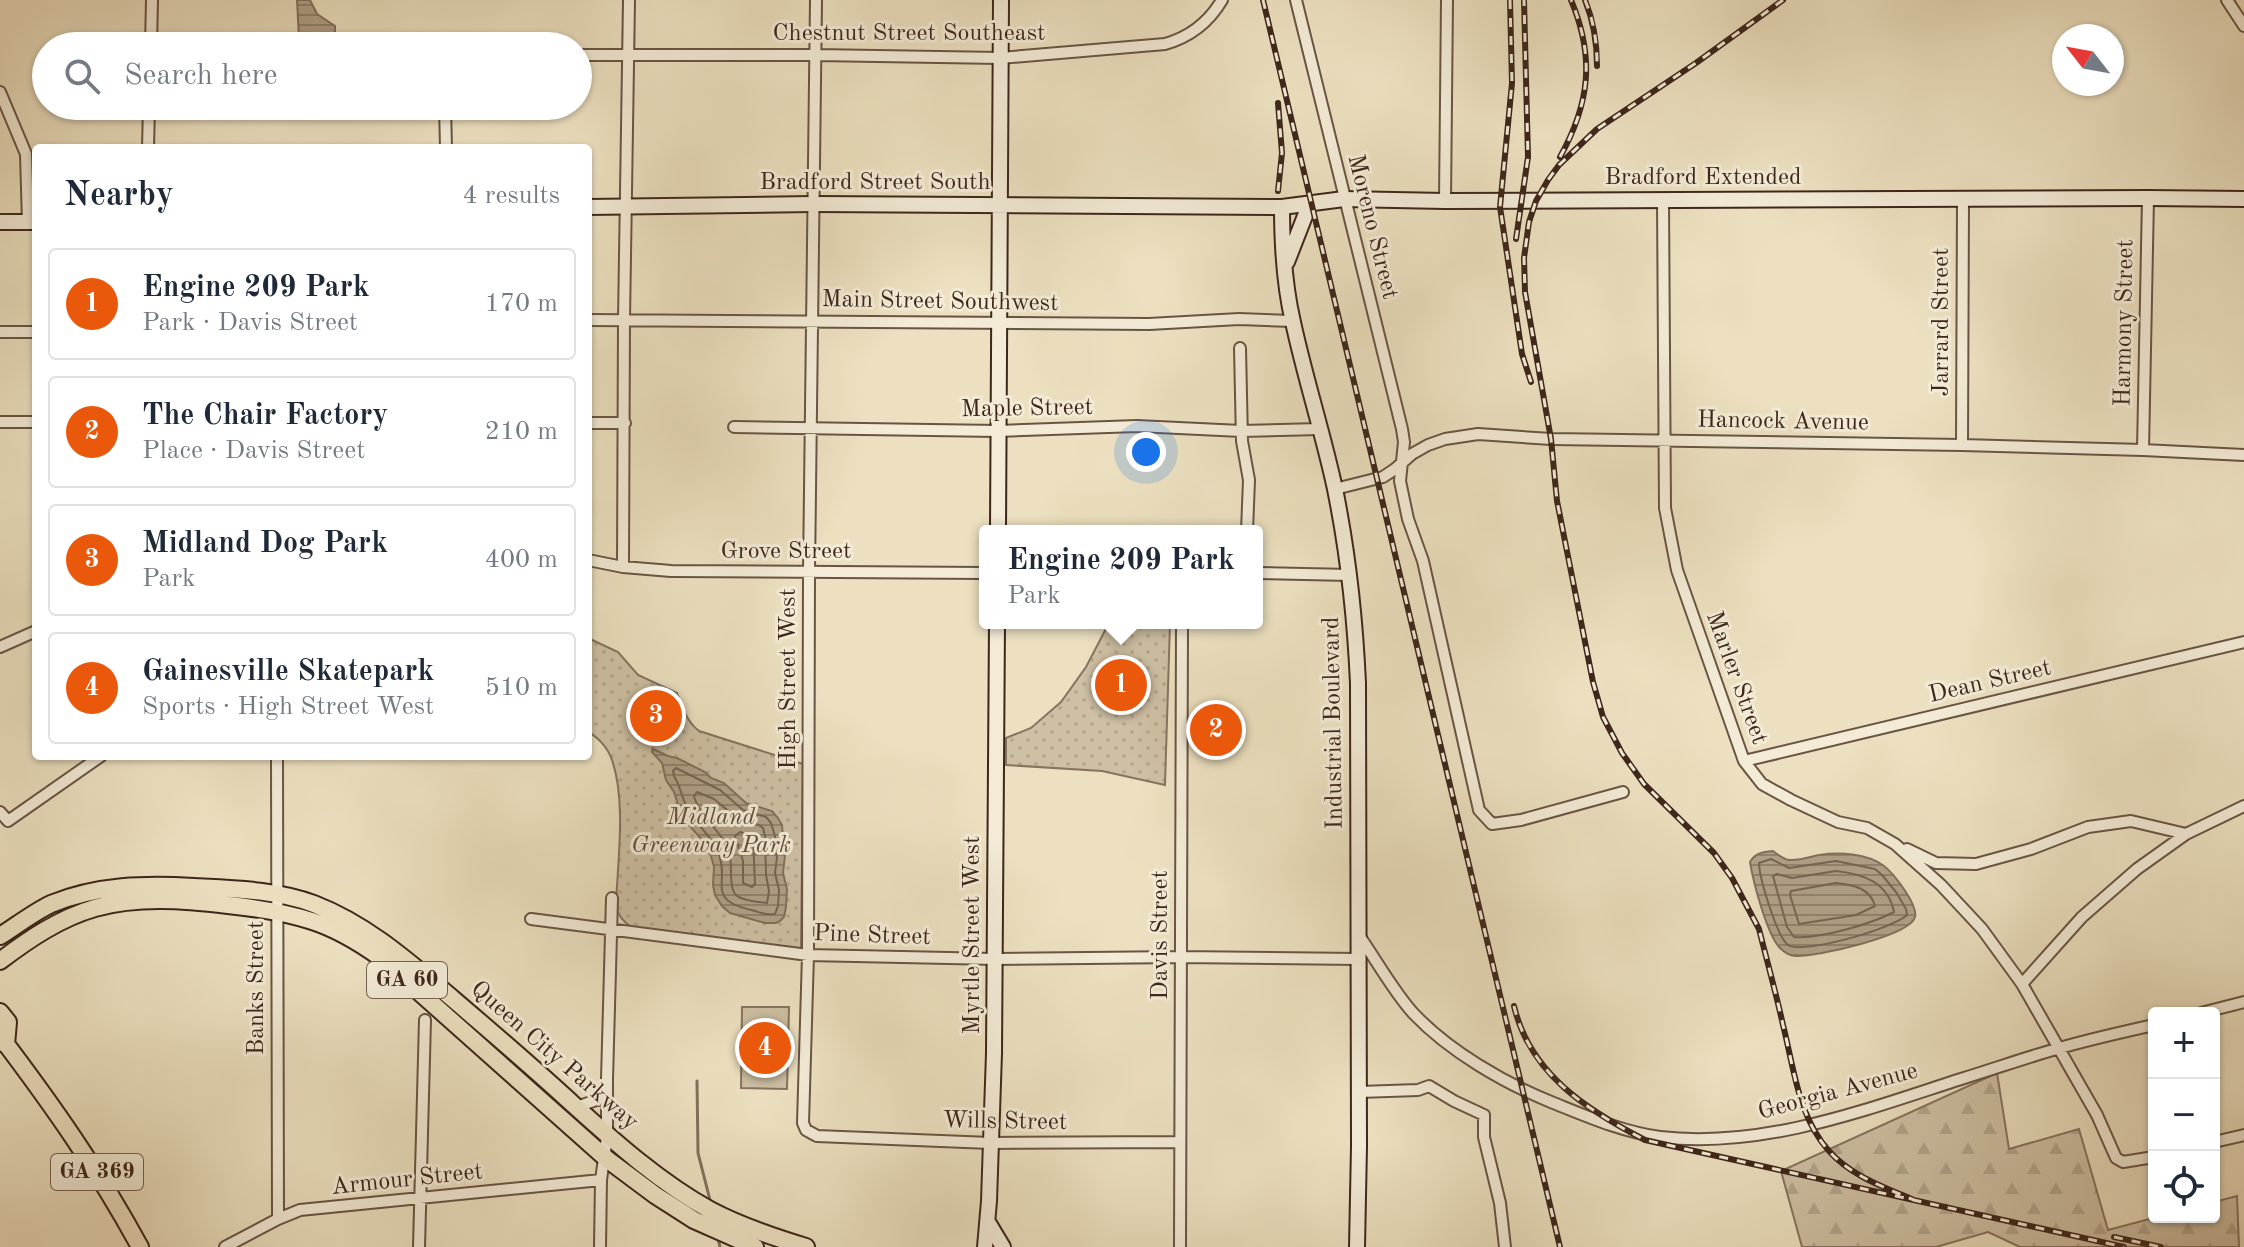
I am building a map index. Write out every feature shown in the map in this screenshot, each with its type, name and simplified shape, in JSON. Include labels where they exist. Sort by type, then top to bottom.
[{"type":"main road","name":"Queen City Parkway","points":[[0,936],[51,904],[123,886],[155,884],[277,903],[349,937],[381,958],[605,1157],[655,1195],[694,1220],[755,1247]]},
{"type":"main road","name":"Queen City Parkway","points":[[0,961],[66,919],[123,902],[156,899],[310,903],[368,930],[390,946],[577,1107],[607,1137],[706,1207],[762,1234],[806,1247]]},
{"type":"main road","points":[[0,1012],[8,1022],[3,1040]]},
{"type":"main road","name":"GA 369","points":[[3,1040],[76,1139],[140,1247]]},
{"type":"street","points":[[151,32],[152,0]]},
{"type":"street","points":[[623,567],[629,0]]},
{"type":"street","name":"High Street West","points":[[816,0],[808,955],[803,1123],[806,1130],[817,1136],[829,1136]]},
{"type":"street","points":[[998,525],[1001,0]]},
{"type":"street","name":"Chestnut Street Southeast","points":[[592,55],[1000,58],[1165,44],[1201,26],[1222,0]]},
{"type":"street","name":"Moreno Street","points":[[1296,0],[1402,429],[1402,464]]},
{"type":"street","points":[[1445,201],[1447,0]]},
{"type":"street","points":[[2227,0],[2244,26]]},
{"type":"street","points":[[0,92],[26,154],[32,222],[0,222]]},
{"type":"street","points":[[148,144],[149,120]]},
{"type":"street","points":[[445,120],[446,144]]},
{"type":"street","name":"Harmony Street","points":[[2143,450],[2148,198]]},
{"type":"street","name":"Bradford Extended","points":[[1162,205],[1282,207],[1344,199],[2244,199]]},
{"type":"street","name":"Marler Street","points":[[1663,200],[1665,508],[1677,570],[1744,761],[1762,784],[1791,800],[1838,822],[1867,828],[1895,844],[1941,885],[1982,929],[2022,984],[2097,1115],[2116,1158],[2123,1162],[2148,1158]]},
{"type":"street","name":"Jarrard Street","points":[[1962,445],[1963,200]]},
{"type":"street","points":[[1284,270],[1310,203]]},
{"type":"street","name":"Bradford Street South","points":[[592,207],[1162,205]]},
{"type":"street","name":"Industrial Boulevard","points":[[1282,207],[1284,270],[1292,321],[1335,489],[1355,622],[1359,959],[1357,1247]]},
{"type":"street","name":"Main Street Southwest","points":[[592,320],[1149,324],[1239,319],[1292,321]]},
{"type":"street","points":[[0,332],[32,332]]},
{"type":"street","points":[[1240,348],[1241,431],[1249,480],[1247,525]]},
{"type":"street","points":[[0,422],[32,422]]},
{"type":"street","points":[[592,423],[625,423]]},
{"type":"street","name":"Maple Street","points":[[734,427],[998,431],[1137,426],[1241,431],[1320,429]]},
{"type":"street","name":"Hancock Avenue","points":[[1335,489],[1383,477],[1428,445],[1478,434],[1551,439],[1962,445],[2244,455]]},
{"type":"street","points":[[1402,464],[1400,481],[1408,519],[1423,561],[1479,810],[1492,824],[1521,820],[1623,792]]},
{"type":"street","name":"Grove Street","points":[[592,561],[671,571],[979,573]]},
{"type":"street","points":[[1263,573],[1350,575]]},
{"type":"street","name":"Myrtle Street West","points":[[985,1247],[994,1053],[997,629]]},
{"type":"street","name":"Davis Street","points":[[1180,1247],[1182,629]]},
{"type":"street","points":[[0,647],[32,633]]},
{"type":"street","name":"Dean Street","points":[[1744,761],[2244,642]]},
{"type":"street","points":[[0,812],[8,821],[95,760]]},
{"type":"street","name":"Banks Street","points":[[277,760],[278,1219]]},
{"type":"street","points":[[2022,984],[2082,917],[2137,869],[2186,834],[2244,806]]},
{"type":"street","points":[[1895,844],[1936,863],[1976,864],[2031,849],[2088,827],[2131,821],[2186,834]]},
{"type":"street","points":[[600,1247],[601,1180],[607,1137],[612,898]]},
{"type":"street","name":"Pine Street","points":[[531,919],[808,955],[995,959],[1359,959]]},
{"type":"street","name":"Georgia Avenue","points":[[1358,934],[1412,1012],[1435,1034],[1494,1074],[1522,1090],[1599,1121],[1658,1137],[1697,1139],[1748,1136],[1810,1125],[2059,1048],[2148,1026]]},
{"type":"street","points":[[2220,1008],[2244,1002]]},
{"type":"street","points":[[419,1247],[425,1020]]},
{"type":"street","points":[[577,1107],[599,1099],[607,1079]]},
{"type":"street","points":[[1359,1092],[1418,1090],[1429,1086],[1484,1115],[1484,1137],[1500,1203],[1505,1247]]},
{"type":"street","points":[[2220,1141],[2244,1135]]},
{"type":"street","name":"Wills Street","points":[[829,1136],[990,1143],[1180,1142]]},
{"type":"street","name":"Armour Street","points":[[225,1247],[300,1210],[601,1180]]},
{"type":"street","points":[[988,1222],[1003,1247]]},
{"type":"green space","points":[[1106,629],[1170,629],[1165,785],[1102,771],[1006,765],[1006,738],[1031,728],[1061,702],[1086,667]]},
{"type":"green space","name":"Midland Greenway Park","points":[[592,640],[618,652],[638,675],[677,693],[688,719],[699,731],[803,764],[801,949],[632,928],[621,917],[616,903],[619,793],[610,756],[592,735]]},
{"type":"green space","points":[[742,1007],[789,1007],[787,1089],[741,1088]]},
{"type":"green space","points":[[1997,1073],[2009,1149],[2079,1129],[2108,1230],[2148,1219],[2148,1223],[2220,1223],[2220,1200],[2237,1196],[2239,1247],[2020,1247],[1988,1232],[1936,1247],[1802,1247],[1781,1171]]},
{"type":"water","points":[[297,0],[310,0],[317,14],[335,26],[335,32],[299,32]]},
{"type":"water","points":[[653,749],[705,772],[724,783],[746,803],[772,811],[778,818],[782,825],[783,873],[787,889],[784,917],[780,921],[765,923],[730,913],[722,906],[715,895],[711,856],[703,841],[682,817],[662,763],[652,752]]},
{"type":"water","points":[[1773,851],[1789,860],[1844,854],[1877,862],[1904,889],[1913,905],[1915,917],[1897,931],[1861,944],[1806,955],[1789,955],[1780,948],[1770,932],[1750,862],[1757,855]]},
{"type":"waterway","points":[[697,1081],[698,1153],[711,1204]]},
{"type":"waterway","points":[[718,1239],[720,1247]]},
{"type":"railway","points":[[1263,0],[1560,1247]]},
{"type":"railway","points":[[1510,0],[1512,83],[1500,207],[1522,354],[1531,382]]},
{"type":"railway","points":[[1516,239],[1528,157],[1524,0]]},
{"type":"railway","points":[[1560,157],[1578,118],[1586,80],[1584,41],[1571,0]]},
{"type":"railway","points":[[1585,0],[1594,32],[1597,66]]},
{"type":"railway","points":[[1783,0],[1597,129],[1559,165],[1536,201],[1529,222],[1524,258],[1525,292],[1551,439],[1557,501],[1593,682],[1603,717],[1622,753],[1644,784],[1714,853],[1732,878],[1759,929],[1798,1091],[1819,1138],[1847,1167],[1914,1200]]},
{"type":"railway","points":[[1278,103],[1282,153],[1278,191]]},
{"type":"railway","points":[[1514,1006],[1522,1030],[1547,1070],[1582,1102],[1645,1140],[2124,1247]]},
{"type":"railway","points":[[2114,1237],[2161,1247]]},
{"type":"place","name":"Engine 209 Park","points":[[1121,685]]},
{"type":"place","name":"Midland Dog Park","points":[[656,716]]},
{"type":"place","name":"The Chair Factory","points":[[1216,730]]},
{"type":"place","name":"Gainesville Skatepark","points":[[765,1048]]}]
